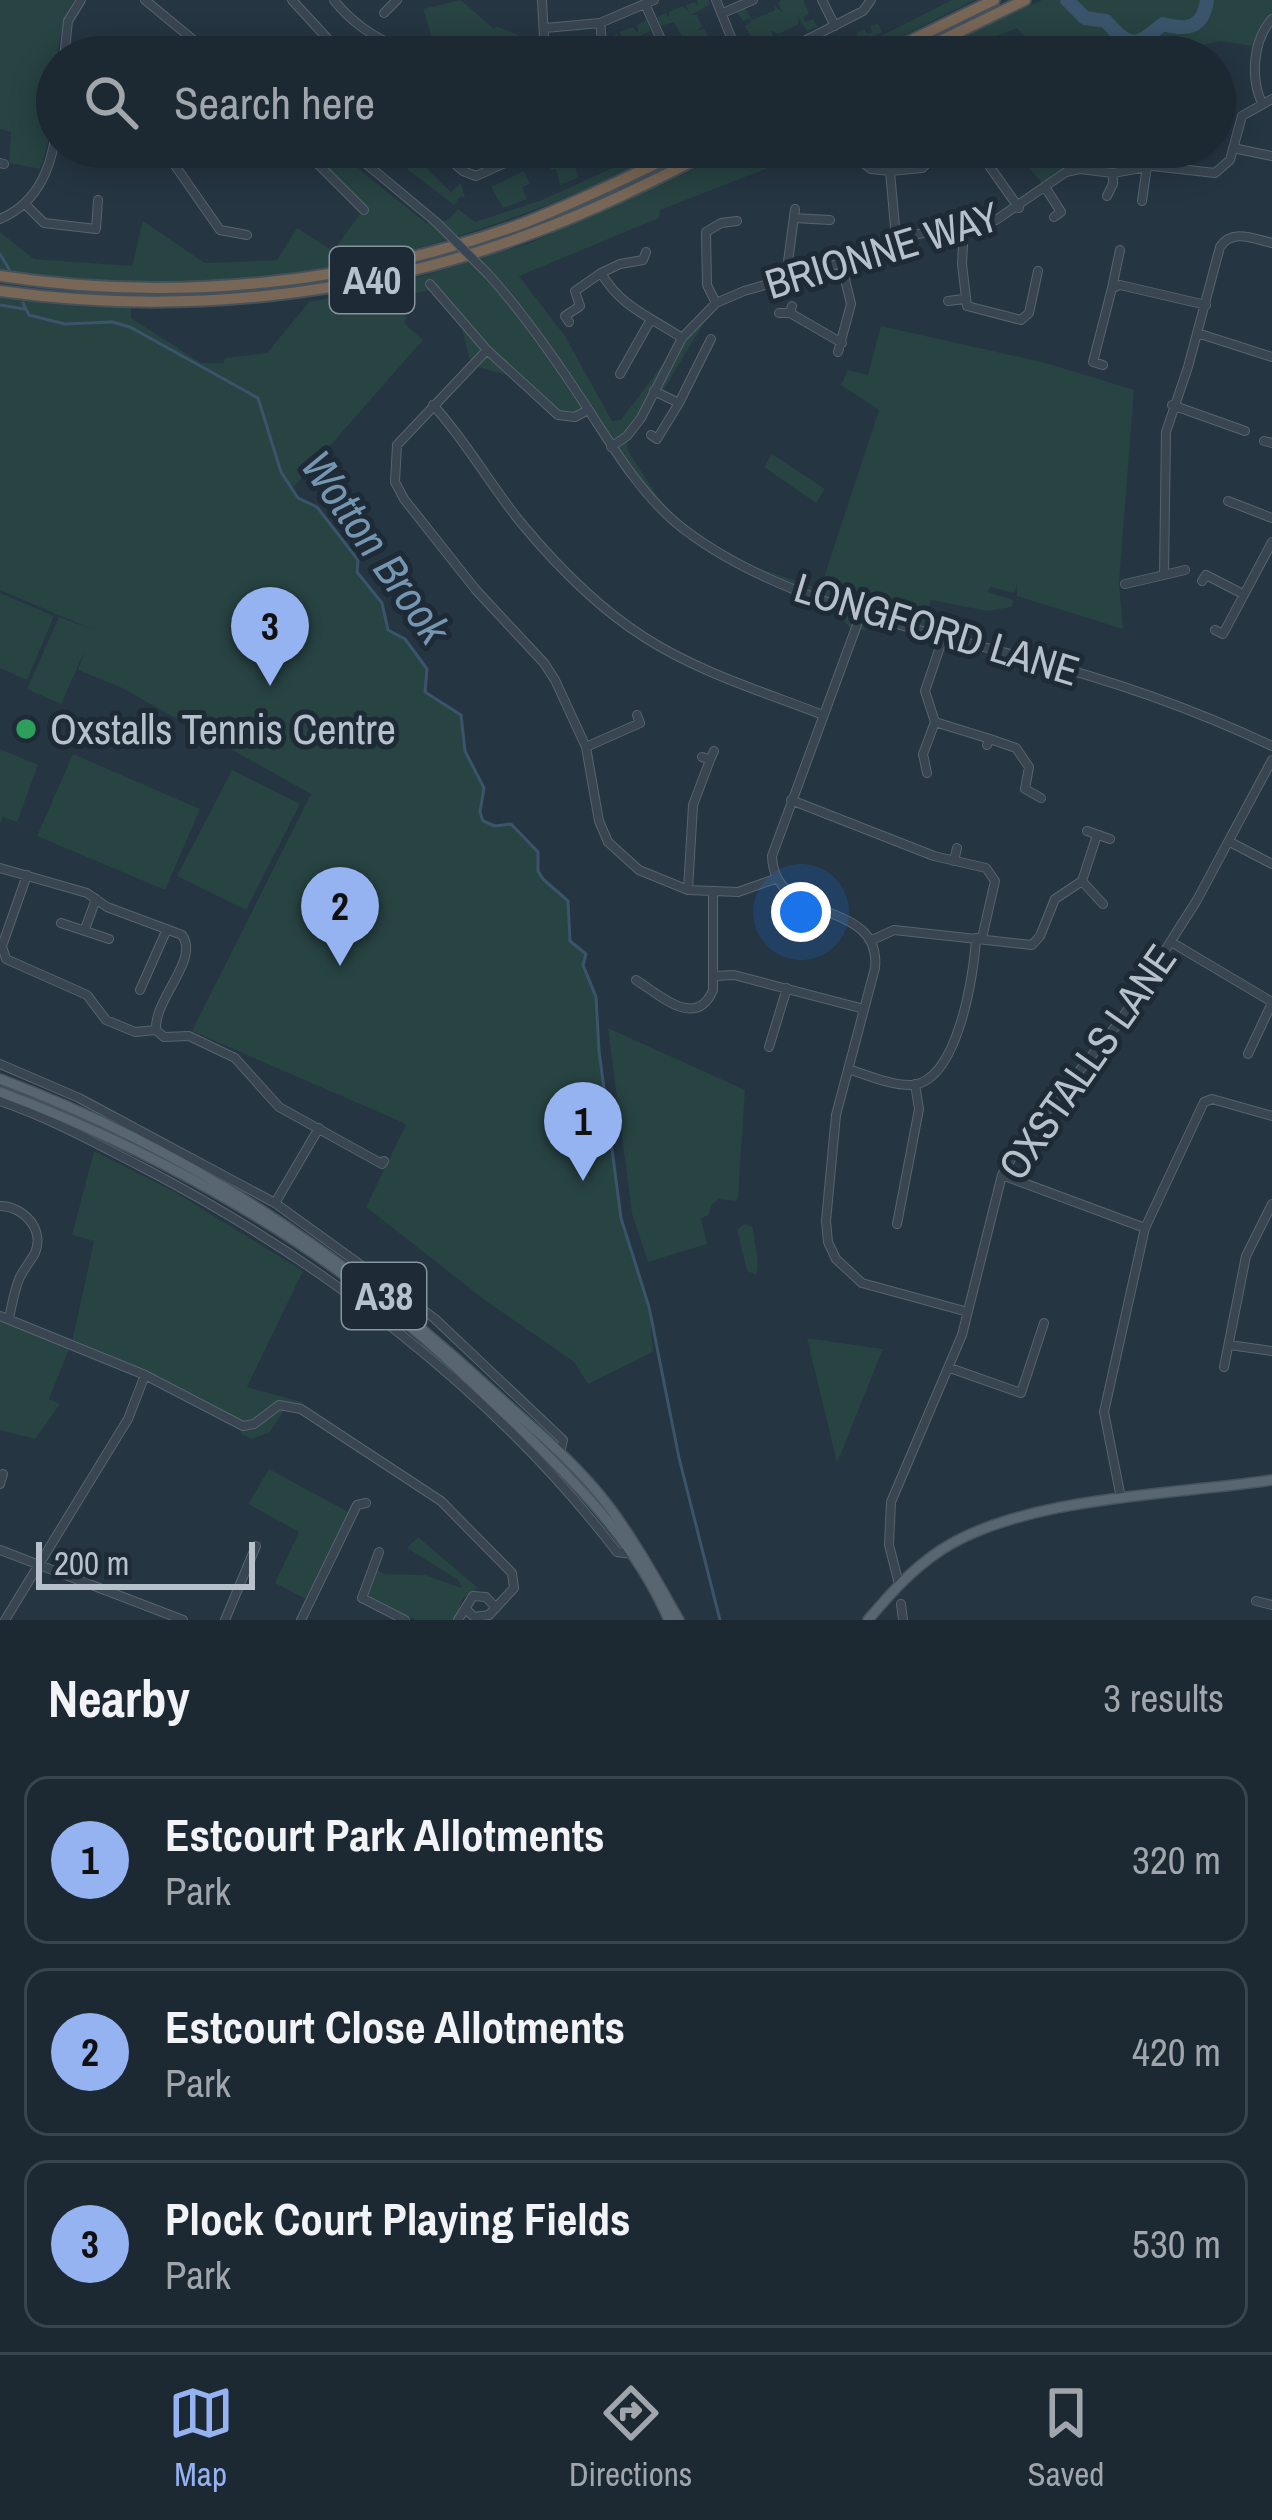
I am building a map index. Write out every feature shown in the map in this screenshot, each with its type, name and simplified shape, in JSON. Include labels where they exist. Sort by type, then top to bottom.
[{"type":"highway","points":[[920,36],[994,0]]},
{"type":"highway","points":[[950,36],[1025,0]]},
{"type":"highway","name":"A40","points":[[0,276],[107,288],[298,280],[377,266],[525,222],[645,168]]},
{"type":"highway","name":"A40","points":[[0,291],[97,301],[217,301],[281,296],[377,279],[534,233],[675,168]]},
{"type":"main road","name":"A38","points":[[0,1079],[74,1108],[238,1188],[317,1239],[560,1453],[631,1537],[679,1620]]},
{"type":"main road","name":"A38","points":[[5,1099],[68,1120],[230,1200],[417,1332],[596,1505],[632,1554],[668,1620]]},
{"type":"main road","points":[[868,1620],[899,1584],[942,1549],[964,1538],[1022,1519],[1121,1498],[1272,1480]]},
{"type":"street","points":[[66,36],[68,21],[81,0]]},
{"type":"street","points":[[145,0],[186,36]]},
{"type":"street","points":[[292,0],[324,36]]},
{"type":"street","points":[[334,0],[345,14],[378,36]]},
{"type":"street","points":[[542,0],[544,36]]},
{"type":"street","points":[[613,0],[618,16]]},
{"type":"street","points":[[716,0],[731,36]]},
{"type":"street","points":[[723,13],[753,0]]},
{"type":"street","points":[[822,0],[835,26]]},
{"type":"street","points":[[815,36],[862,11],[871,0]]},
{"type":"street","points":[[544,28],[600,23],[650,2],[662,36]]},
{"type":"street","points":[[1267,101],[1254,86],[1254,71],[1264,28],[1272,19]]},
{"type":"street","points":[[600,23],[602,36]]},
{"type":"street","name":"BRIONNE WAY","points":[[1236,135],[1242,116],[1267,101]]},
{"type":"street","points":[[1236,149],[1272,157]]},
{"type":"street","points":[[0,219],[25,204],[48,168]]},
{"type":"street","points":[[177,168],[220,230],[241,237]]},
{"type":"street","points":[[326,168],[364,210]]},
{"type":"street","name":"LONGFORD LANE","points":[[374,168],[488,274],[543,342],[611,447],[646,491],[699,539],[766,575],[861,614],[1120,686],[1272,746]]},
{"type":"street","points":[[460,168],[476,176],[494,168]]},
{"type":"street","points":[[869,168],[890,172],[924,172],[927,168]]},
{"type":"street","name":"BRIONNE WAY","points":[[611,447],[641,418],[682,338],[716,303],[842,263],[896,238],[995,220],[1066,172],[1139,168]]},
{"type":"street","points":[[1142,201],[1149,168]]},
{"type":"street","name":"BRIONNE WAY","points":[[1165,168],[1212,174],[1220,168]]},
{"type":"street","points":[[890,172],[896,238]]},
{"type":"street","points":[[1107,196],[1113,173]]},
{"type":"street","points":[[990,174],[1018,208]]},
{"type":"street","points":[[1046,188],[1061,212],[1054,217]]},
{"type":"street","points":[[25,204],[44,223],[95,234],[97,197]]},
{"type":"street","points":[[791,280],[788,262],[794,214],[824,222]]},
{"type":"street","points":[[716,303],[705,271],[703,231],[721,223],[733,224]]},
{"type":"street","points":[[964,226],[964,298],[974,310],[1021,320],[1029,313],[1034,275]]},
{"type":"street","points":[[1164,574],[1166,432],[1224,240],[1236,235],[1272,243]]},
{"type":"street","points":[[1103,364],[1093,362],[1120,250]]},
{"type":"street","points":[[565,316],[580,306],[571,287],[620,263],[646,259]]},
{"type":"street","points":[[788,311],[840,347],[851,304],[842,263]]},
{"type":"street","points":[[601,273],[614,295],[682,338]]},
{"type":"street","points":[[430,284],[487,350],[558,415],[575,417],[588,410]]},
{"type":"street","points":[[1112,288],[1120,285],[1206,305]]},
{"type":"street","points":[[948,301],[964,298]]},
{"type":"street","points":[[618,368],[650,321]]},
{"type":"street","points":[[1197,333],[1272,357]]},
{"type":"street","points":[[657,439],[711,339]]},
{"type":"street","points":[[487,350],[397,446],[395,482],[404,499],[476,590],[544,663],[586,747],[599,821],[608,842],[639,870],[688,890],[738,892],[775,879]]},
{"type":"street","points":[[654,391],[679,403]]},
{"type":"street","points":[[1172,404],[1230,432],[1245,431]]},
{"type":"street","points":[[433,405],[534,538],[580,588],[678,655],[823,715]]},
{"type":"street","points":[[1228,501],[1237,510],[1272,518]]},
{"type":"street","points":[[1222,634],[1272,542]]},
{"type":"street","points":[[1125,584],[1185,570]]},
{"type":"street","points":[[1202,581],[1205,574],[1243,594]]},
{"type":"street","points":[[861,614],[775,844],[775,879],[797,901],[854,923],[872,940],[876,955],[836,1114],[828,1242],[836,1259],[862,1283],[968,1312]]},
{"type":"street","points":[[927,773],[923,754],[934,722],[925,691],[943,638]]},
{"type":"street","points":[[586,747],[640,723],[637,715]]},
{"type":"street","points":[[934,722],[1016,748],[1032,766],[1021,789],[1041,798]]},
{"type":"street","points":[[688,890],[693,805],[709,756]]},
{"type":"street","name":"OXSTALLS LANE","points":[[899,1584],[890,1545],[891,1502],[905,1461],[950,1368],[1002,1175],[1020,1143],[1106,1041],[1171,942],[1272,760]]},
{"type":"street","points":[[791,800],[954,861],[986,868],[995,881],[957,1033],[941,1065],[927,1081],[915,1084],[848,1069]]},
{"type":"street","points":[[872,940],[894,930],[1032,946],[1055,899],[1082,881],[1092,833],[1110,839]]},
{"type":"street","points":[[1230,842],[1272,864]]},
{"type":"street","points":[[954,861],[957,848]]},
{"type":"street","points":[[0,868],[96,899],[182,935],[188,949],[164,998],[156,1030],[164,1037],[189,1036],[235,1058],[279,1107],[382,1164]]},
{"type":"street","points":[[27,875],[4,939],[3,956],[87,994],[106,1019],[135,1032],[156,1030]]},
{"type":"street","points":[[1082,881],[1103,905]]},
{"type":"street","points":[[639,986],[689,1010],[707,1003],[714,976],[712,894]]},
{"type":"street","points":[[85,929],[96,899]]},
{"type":"street","points":[[61,922],[109,940]]},
{"type":"street","points":[[140,990],[167,929]]},
{"type":"street","points":[[1171,942],[1272,1002],[1248,1047]]},
{"type":"street","points":[[714,976],[734,975],[864,1009]]},
{"type":"street","points":[[769,1047],[787,988]]},
{"type":"street","points":[[0,1064],[79,1098],[238,1188],[275,1203],[317,1239]]},
{"type":"street","points":[[897,1224],[895,1212],[919,1109],[915,1084]]},
{"type":"street","points":[[1121,1498],[1105,1412],[1145,1228],[1204,1102],[1212,1099],[1272,1116]]},
{"type":"street","points":[[275,1203],[320,1128]]},
{"type":"street","points":[[1002,1175],[1145,1228]]},
{"type":"street","points":[[0,1201],[20,1210],[36,1229],[38,1240],[4,1317],[145,1375],[243,1426],[254,1424],[279,1405],[301,1409],[441,1501],[515,1578],[514,1588],[496,1608],[480,1618],[466,1609]]},
{"type":"street","points":[[1224,1367],[1246,1256],[1271,1209]]},
{"type":"street","points":[[950,1368],[1025,1396],[1045,1330]]},
{"type":"street","points":[[1230,1345],[1272,1352]]},
{"type":"street","points":[[5,1620],[128,1419],[145,1375]]},
{"type":"street","points":[[302,1620],[357,1505],[366,1503]]},
{"type":"street","points":[[225,1620],[256,1546]]},
{"type":"street","points":[[0,1550],[183,1620]]},
{"type":"street","points":[[379,1552],[358,1601],[405,1620]]},
{"type":"street","points":[[458,1620],[469,1598],[479,1594],[496,1608]]},
{"type":"street","points":[[1256,1601],[1272,1605]]},
{"type":"street","points":[[901,1604],[904,1620]]},
{"type":"green space","points":[[0,0],[74,0],[61,36],[36,36],[36,168],[40,169],[9,163],[11,132],[0,129]]},
{"type":"green space","points":[[461,0],[494,29],[520,36],[431,36],[423,9]]},
{"type":"green space","points":[[697,0],[710,4],[691,15],[697,15],[702,26],[697,31],[704,29],[708,36],[682,36],[674,22],[661,26],[657,17],[666,13],[669,18],[669,12],[683,6],[688,12],[686,5],[694,2],[698,6]]},
{"type":"green space","points":[[803,0],[809,14],[803,17],[805,22],[813,19],[818,27],[807,31],[798,16],[799,24],[778,34],[771,30],[773,36],[750,36],[745,26],[749,18],[743,21],[736,11],[745,8],[752,20],[775,6],[782,12],[778,3]]},
{"type":"green space","points":[[952,0],[975,0],[902,36],[881,36]]},
{"type":"green space","points":[[1042,0],[1272,0],[1272,19],[1260,47],[1236,43],[1236,36],[1024,36],[1017,28],[997,36],[964,36]]},
{"type":"green space","points":[[647,20],[650,31],[621,36],[620,32],[632,27],[638,33],[637,25]]},
{"type":"green space","points":[[878,23],[882,32],[857,36],[865,29],[867,34],[872,32],[870,26]]},
{"type":"green space","points":[[327,168],[357,168],[426,223],[448,220],[458,209],[475,222],[542,200],[613,168],[634,168],[487,227],[355,263],[287,275],[132,283],[12,273],[0,276],[0,232],[34,259],[132,266],[143,221],[205,263],[277,260],[297,228],[333,251],[363,210]]},
{"type":"green space","points":[[426,168],[451,192],[461,183],[465,198],[461,196],[454,205],[407,169]]},
{"type":"green space","points":[[550,168],[575,168],[579,177],[560,185],[556,169]]},
{"type":"green space","points":[[697,168],[768,168],[660,210],[659,218],[519,276],[565,336],[612,421],[621,420],[682,338],[716,303],[661,394],[654,391],[627,436],[628,451],[673,520],[646,491],[589,410],[566,418],[515,377],[471,365],[460,321],[435,289],[388,299],[423,340],[292,489],[298,498],[317,507],[358,560],[357,572],[382,603],[388,630],[405,639],[427,669],[425,692],[461,715],[465,751],[484,788],[483,821],[495,826],[511,824],[538,852],[538,871],[568,901],[570,940],[586,954],[583,965],[596,997],[621,1218],[649,1307],[653,1352],[588,1384],[573,1361],[486,1301],[366,1207],[406,1124],[192,1031],[311,794],[122,688],[78,670],[85,650],[61,704],[27,689],[59,617],[94,630],[0,590],[0,296],[131,308],[131,318],[201,363],[223,363],[225,358],[267,353],[309,302],[392,285],[530,243]]},
{"type":"green space","points":[[1029,168],[1097,168],[1066,172],[1045,187]]},
{"type":"green space","points":[[524,171],[530,184],[522,187],[527,199],[503,208],[491,187]]},
{"type":"green space","points":[[881,326],[1050,364],[1134,390],[1119,583],[1123,629],[1017,596],[1017,584],[1014,593],[990,587],[988,592],[1013,600],[1012,607],[987,611],[931,600],[924,627],[943,638],[890,623],[854,633],[828,601],[729,558],[820,589],[879,410],[841,385],[848,370],[868,375]]},
{"type":"green space","points":[[772,454],[825,489],[816,503],[764,467]]},
{"type":"green space","points":[[0,593],[54,616],[27,680],[0,668]]},
{"type":"green space","points":[[0,749],[38,765],[17,822],[3,817],[0,824]]},
{"type":"green space","points":[[73,754],[200,809],[165,890],[37,836]]},
{"type":"green space","points":[[232,770],[300,804],[246,910],[177,876]]},
{"type":"green space","points":[[608,1028],[745,1090],[738,1197],[736,1201],[719,1199],[711,1205],[709,1215],[701,1218],[707,1244],[648,1262],[632,1214]]},
{"type":"green space","points":[[94,1151],[175,1192],[303,1271],[247,1387],[302,1402],[301,1409],[288,1404],[270,1432],[252,1439],[241,1434],[242,1426],[72,1342],[94,1241],[72,1235]]},
{"type":"green space","points":[[744,1224],[753,1227],[756,1275],[747,1271],[737,1230]]},
{"type":"green space","points":[[0,1322],[70,1347],[49,1399],[60,1404],[35,1439],[0,1430]]},
{"type":"green space","points":[[807,1338],[883,1349],[837,1463]]},
{"type":"green space","points":[[269,1469],[352,1514],[310,1601],[275,1583],[299,1532],[248,1504]]},
{"type":"green space","points":[[418,1537],[478,1588],[463,1598],[455,1620],[416,1620],[366,1594],[377,1570],[425,1575],[462,1588],[458,1580],[407,1548]]},
{"type":"waterway","points":[[1067,0],[1085,18],[1106,21],[1121,36]]},
{"type":"waterway","points":[[1148,36],[1163,24],[1180,27],[1198,22],[1207,0]]},
{"type":"waterway","name":"Wotton Brook","points":[[0,254],[9,269]]},
{"type":"waterway","name":"Wotton Brook","points":[[23,303],[29,315],[65,324],[112,322],[130,327],[258,398],[281,472],[298,498],[317,507],[358,560],[357,572],[382,603],[388,630],[405,639],[427,669],[425,692],[461,715],[465,751],[484,788],[483,821],[495,826],[511,824],[538,852],[543,879],[568,901],[570,941],[586,954],[583,965],[596,997],[621,1218],[649,1307],[679,1458],[720,1620]]},
{"type":"waterway","points":[[0,305],[24,309]]},
{"type":"place","name":"Plock Court Playing Fields","points":[[270,686]]},
{"type":"place","name":"Oxstalls Tennis Centre","points":[[26,729]]},
{"type":"place","name":"Estcourt Close Allotments","points":[[340,966]]},
{"type":"place","name":"Estcourt Park Allotments","points":[[583,1181]]}]
